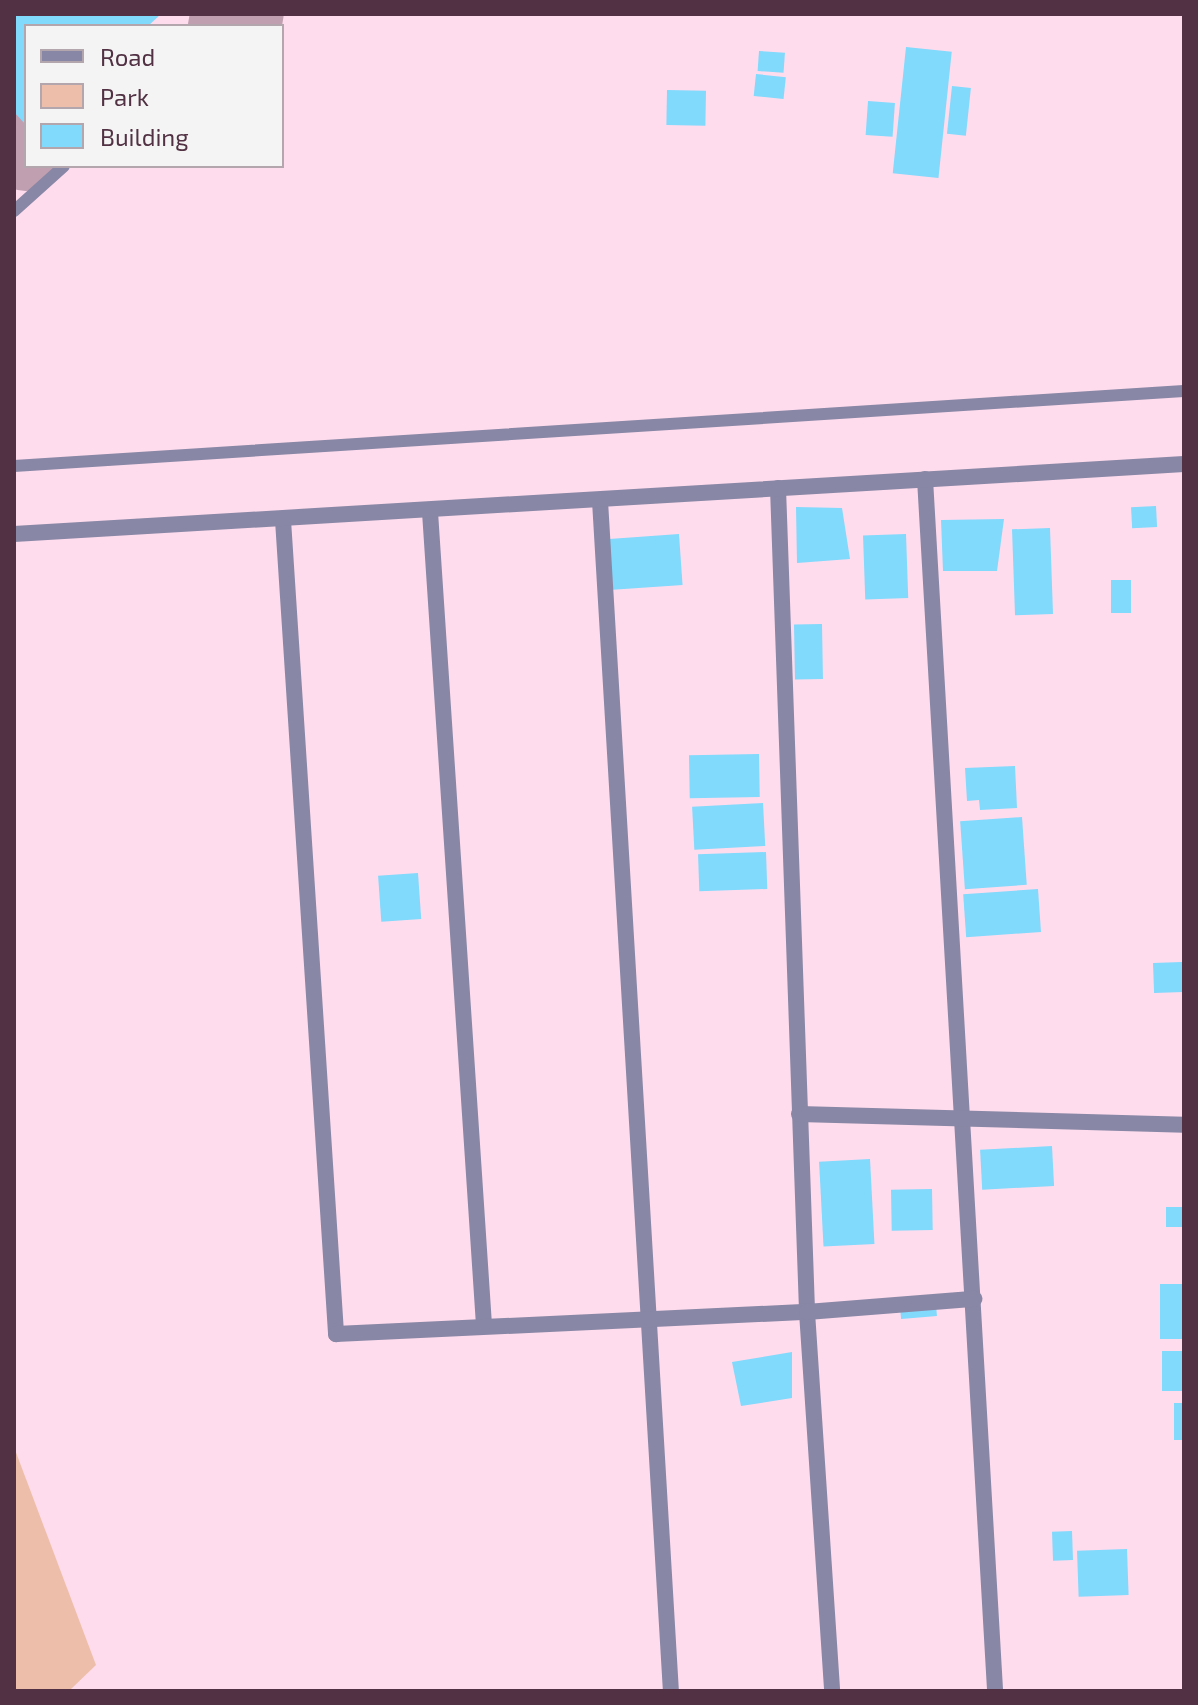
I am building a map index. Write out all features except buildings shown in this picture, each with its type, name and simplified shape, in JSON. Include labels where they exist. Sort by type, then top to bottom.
[{"type":"street","points":[[14,534],[430,512],[1184,464]]},
{"type":"street","points":[[925,479],[995,1691]]},
{"type":"street","points":[[778,488],[807,1312],[832,1691]]},
{"type":"street","points":[[600,501],[671,1691]]},
{"type":"street","points":[[430,512],[484,1325]]},
{"type":"street","points":[[283,520],[336,1334],[484,1325],[649,1321],[974,1299]]},
{"type":"street","points":[[799,1114],[1184,1125]]},
{"type":"lane","points":[[14,211],[62,168]]},
{"type":"lane","points":[[14,466],[1184,391]]},
{"type":"green space","points":[[14,1447],[96,1665],[69,1691],[14,1691]]},
{"type":"taxiway","points":[[231,24],[243,14]]},
{"type":"taxiway","points":[[20,146],[24,149]]}]
